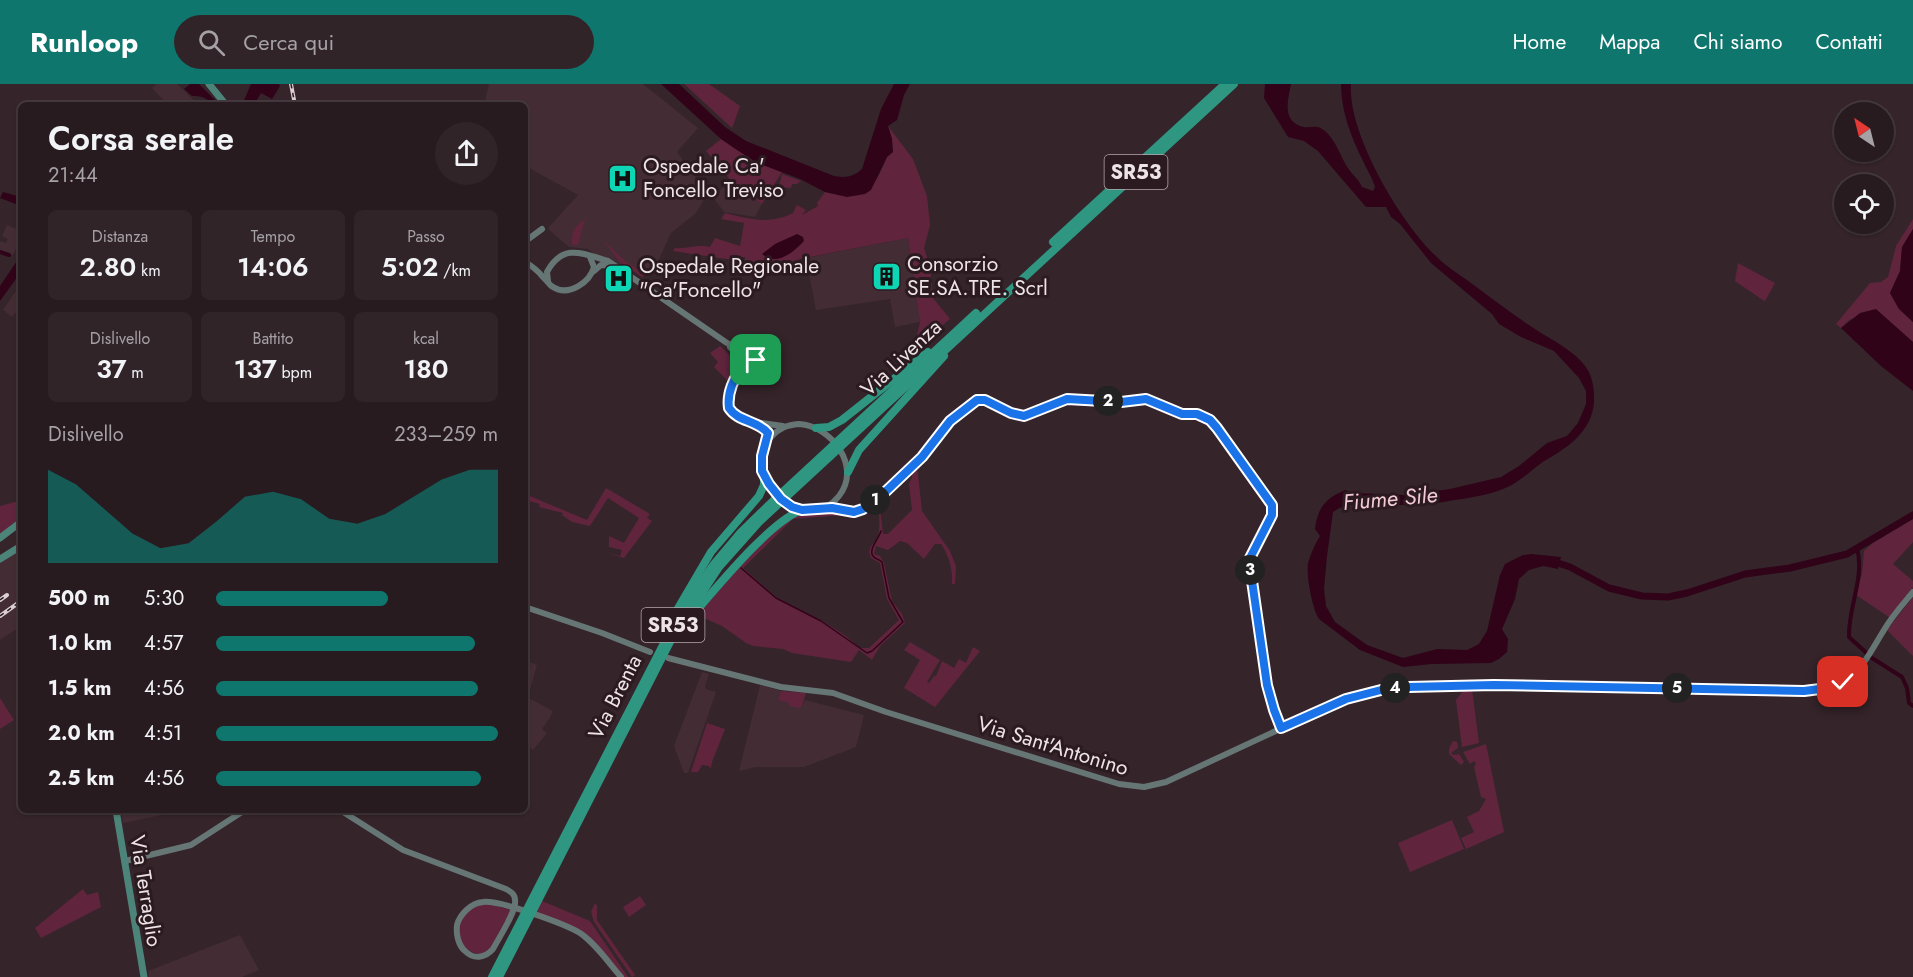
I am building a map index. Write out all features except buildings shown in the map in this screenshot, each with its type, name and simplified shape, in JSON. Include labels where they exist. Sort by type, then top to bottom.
[{"type":"highway","name":"Via Livenza","points":[[842,441],[1225,84]]},
{"type":"highway","name":"Via Livenza","points":[[955,336],[1234,84]]},
{"type":"highway","points":[[816,428],[829,427],[842,420],[955,336]]},
{"type":"highway","points":[[848,472],[859,450],[938,364],[955,336]]},
{"type":"highway","name":"Via Brenta","points":[[492,977],[648,672],[675,622],[701,581],[741,532],[842,441]]},
{"type":"highway","points":[[648,672],[697,573],[722,536],[759,496],[764,485],[764,475]]},
{"type":"highway","name":"Via Brenta","points":[[499,977],[670,639],[719,567],[775,503]]},
{"type":"highway","points":[[670,639],[760,542],[787,517],[802,510]]},
{"type":"main road","points":[[209,84],[224,102]]},
{"type":"main road","points":[[1,537],[18,524]]},
{"type":"main road","points":[[0,559],[18,548]]},
{"type":"main road","name":"Via Terraglio","points":[[116,813],[144,977]]},
{"type":"street","points":[[528,240],[542,229]]},
{"type":"street","points":[[535,269],[550,266],[569,253],[582,252],[608,261],[727,344],[752,350],[757,357],[753,366],[747,367],[737,376]]},
{"type":"street","points":[[590,256],[594,263],[593,271]]},
{"type":"street","points":[[528,263],[557,289],[570,290],[582,284],[601,265],[614,266]]},
{"type":"street","points":[[548,281],[547,272],[550,266]]},
{"type":"street","points":[[727,344],[738,360],[747,367]]},
{"type":"street","points":[[744,349],[740,353],[737,376],[728,404],[731,412],[763,428],[768,433],[762,456],[764,475],[771,488],[781,499],[792,507],[802,510],[836,508],[859,511],[882,495],[922,457],[950,421],[977,400],[985,400],[1011,413],[1024,416],[1067,399],[1121,402],[1146,399],[1182,414],[1197,414],[1210,420],[1272,505],[1272,515],[1249,560],[1267,685],[1281,728]]},
{"type":"street","points":[[729,396],[732,409],[742,416],[771,426],[799,424],[816,428],[842,453],[848,480],[834,503],[823,508]]},
{"type":"street","points":[[767,441],[784,426]]},
{"type":"street","points":[[840,495],[839,503],[846,511]]},
{"type":"street","name":"Via Sant'Antonino","points":[[668,658],[781,687],[833,693],[886,712],[1112,782],[1148,787],[1166,782],[1346,699],[1400,687],[1494,685],[1804,691],[1839,684],[1856,673],[1868,658],[1887,625],[1913,592]]},
{"type":"street","points":[[528,608],[603,633],[650,652]]},
{"type":"street","points":[[124,861],[191,845],[240,813]]},
{"type":"street","points":[[345,813],[404,850],[506,889],[513,894],[515,907],[514,908],[493,949],[487,955],[480,957],[469,954],[461,946],[457,936],[461,916],[478,903],[487,901],[501,904],[514,908],[546,919],[570,928],[585,937],[621,977]]},
{"type":"shaded area","points":[[156,84],[177,84],[196,102],[165,102],[152,88]]},
{"type":"shaded area","name":"Ospedale Ca' Foncello Treviso","points":[[489,84],[643,84],[698,128],[677,152],[699,182],[704,196],[703,202],[695,214],[671,233],[655,268],[642,276],[622,263],[620,265],[597,256],[588,249],[569,247],[548,228],[578,195],[528,166],[528,102],[485,102]]},
{"type":"shaded area","points":[[684,84],[709,84],[740,106],[732,128]]},
{"type":"shaded area","points":[[888,126],[913,159],[927,196],[930,225],[924,248],[930,267],[933,298],[950,319],[914,349],[920,322],[908,238],[799,259],[795,266],[779,267],[745,262],[745,257],[741,257],[740,261],[673,251],[675,248],[710,247],[715,238],[740,246],[744,223],[721,219],[725,213],[751,219],[776,219],[793,213],[797,205],[806,210],[802,215],[818,206],[817,203],[825,192],[850,196],[865,192],[876,180],[890,155],[892,139]]},
{"type":"shaded area","points":[[721,139],[744,154],[782,172],[762,204],[738,189],[706,151]]},
{"type":"shaded area","points":[[782,174],[801,181],[792,184],[791,188],[779,187]]},
{"type":"shaded area","points":[[731,180],[738,190],[762,204],[755,217],[724,212],[713,197]]},
{"type":"shaded area","points":[[587,219],[584,222],[578,245],[572,245],[575,229],[579,223]]},
{"type":"shaded area","points":[[1913,219],[1913,229],[1902,247],[1900,271],[1890,293],[1899,309],[1913,322],[1913,342],[1876,310],[1849,320],[1841,328],[1836,324],[1870,283],[1881,282],[1888,277],[1896,246]]},
{"type":"shaded area","points":[[7,225],[18,230],[18,244],[13,255],[0,251],[0,241],[6,243],[8,239],[2,236]]},
{"type":"shaded area","name":"Ospedale Ca' Foncello Treviso","points":[[908,238],[920,322],[895,327],[890,299],[816,310],[806,258]]},
{"type":"shaded area","points":[[603,240],[624,260],[644,274],[649,266],[653,268],[642,277],[621,263]]},
{"type":"shaded area","points":[[1738,263],[1775,283],[1765,301],[1770,305],[1735,281]]},
{"type":"shaded area","points":[[18,288],[18,310],[12,317],[3,310]]},
{"type":"shaded area","points":[[720,346],[732,362],[728,381],[714,367],[718,362],[710,353]]},
{"type":"shaded area","points":[[917,465],[922,511],[950,551],[956,566],[955,584],[952,584],[950,563],[941,544],[935,544],[924,559],[907,543],[900,541],[888,550],[876,546],[874,554],[880,556],[884,563],[892,601],[902,614],[905,623],[880,646],[872,660],[859,650],[851,662],[792,653],[783,649],[753,646],[722,626],[697,615],[739,567],[787,519],[800,514],[816,514],[832,510],[845,515],[793,519],[743,568],[776,597],[821,620],[860,648],[869,648],[899,620],[887,599],[880,563],[871,558],[870,554],[870,548],[879,532],[879,500],[881,499],[883,506],[880,508],[883,534],[888,534],[912,510],[909,484],[912,470]]},
{"type":"shaded area","points":[[606,488],[650,514],[647,518],[652,521],[624,558],[607,553],[620,556],[622,550],[609,547],[609,536],[624,543],[639,518],[608,498],[590,526],[572,522],[562,515],[563,513],[539,507],[540,504],[528,501],[528,495],[587,520]]},
{"type":"shaded area","points":[[18,502],[18,520],[0,534],[0,506]]},
{"type":"shaded area","points":[[1913,519],[1913,542],[1893,564],[1913,581],[1913,587],[1889,617],[1856,595],[1862,574],[1864,551]]},
{"type":"shaded area","points":[[18,551],[18,628],[0,640],[0,563]]},
{"type":"shaded area","points":[[1913,597],[1913,656],[1887,630]]},
{"type":"shaded area","points":[[910,642],[940,660],[927,682],[929,683],[936,676],[942,661],[954,668],[959,659],[966,663],[973,647],[980,651],[935,707],[904,688],[920,660],[904,650]]},
{"type":"shaded area","points":[[528,661],[537,665],[530,690],[528,689]]},
{"type":"shaded area","points":[[702,672],[709,674],[706,689],[716,692],[688,773],[684,773],[674,746]]},
{"type":"shaded area","points":[[760,685],[781,691],[778,700],[802,706],[805,700],[864,715],[856,747],[804,767],[756,767],[739,771]]},
{"type":"shaded area","points":[[1472,689],[1479,743],[1462,747],[1456,700],[1463,691]]},
{"type":"shaded area","points":[[781,691],[806,693],[802,706],[799,708],[789,706],[789,703],[778,700]]},
{"type":"shaded area","points":[[0,698],[14,720],[0,729]]},
{"type":"shaded area","points":[[528,698],[553,711],[542,729],[547,733],[533,750],[528,747]]},
{"type":"shaded area","points":[[707,723],[725,729],[711,769],[709,766],[702,765],[698,772],[691,772]]},
{"type":"shaded area","points":[[1453,741],[1457,742],[1458,748],[1451,753],[1459,754],[1464,762],[1461,765],[1449,754]]},
{"type":"shaded area","points":[[1486,744],[1504,832],[1466,849],[1461,838],[1474,832],[1467,817],[1479,811],[1486,799],[1481,797],[1474,767],[1476,764],[1474,761],[1470,764],[1463,752]]},
{"type":"shaded area","points":[[121,813],[163,813],[162,815],[123,823]]},
{"type":"shaded area","points":[[1452,820],[1464,849],[1410,872],[1398,843]]},
{"type":"shaded area","points":[[83,889],[87,895],[98,892],[101,907],[41,938],[35,928]]},
{"type":"shaded area","points":[[640,896],[646,905],[629,917],[623,907]]},
{"type":"shaded area","points":[[542,901],[590,921],[628,977],[624,977],[598,946],[536,912]]},
{"type":"shaded area","points":[[486,903],[511,910],[491,947],[483,954],[474,953],[462,943],[459,928],[466,914],[476,906]]},
{"type":"shaded area","points":[[595,903],[597,920],[635,975],[632,977],[594,922],[591,912]]},
{"type":"shaded area","points":[[240,935],[259,970],[242,977],[149,977],[148,971]]},
{"type":"water","points":[[190,84],[199,84],[217,102],[192,96],[184,89]]},
{"type":"water","points":[[251,84],[279,84],[280,86],[272,99],[261,93],[256,102],[243,102]]},
{"type":"water","points":[[661,84],[679,84],[725,127],[746,141],[834,176],[842,177],[856,174],[862,169],[881,109],[894,84],[910,84],[904,95],[897,120],[888,126],[893,152],[887,157],[871,190],[865,194],[847,197],[825,192],[800,179],[757,163],[721,139]]},
{"type":"water","points":[[1265,84],[1291,84],[1288,110],[1292,120],[1304,127],[1316,127],[1327,132],[1362,187],[1373,191],[1374,183],[1351,133],[1345,114],[1341,84],[1351,84],[1352,104],[1367,152],[1394,202],[1424,243],[1448,267],[1573,354],[1581,361],[1591,377],[1594,403],[1592,414],[1581,434],[1510,486],[1488,494],[1438,503],[1358,504],[1333,512],[1324,589],[1326,606],[1335,622],[1367,645],[1403,658],[1437,649],[1467,650],[1479,644],[1487,631],[1500,575],[1505,564],[1523,555],[1531,554],[1561,557],[1558,569],[1543,566],[1529,570],[1519,579],[1515,599],[1502,629],[1508,639],[1507,652],[1491,663],[1403,667],[1360,650],[1319,619],[1312,600],[1308,568],[1310,556],[1320,536],[1315,529],[1318,515],[1328,500],[1345,490],[1355,493],[1404,495],[1450,489],[1501,477],[1519,466],[1547,443],[1567,436],[1578,423],[1586,404],[1586,391],[1579,378],[1554,351],[1521,337],[1499,324],[1492,314],[1431,263],[1400,224],[1391,217],[1386,207],[1366,207],[1318,151],[1304,141],[1288,137],[1264,98]]},
{"type":"water","points":[[3,192],[18,196],[18,205],[0,198]]},
{"type":"water","points":[[1913,229],[1913,322],[1899,309],[1890,293],[1900,271],[1902,247]]},
{"type":"water","points":[[797,234],[803,237],[804,241],[784,257],[773,259],[762,254],[775,244]]},
{"type":"water","points":[[18,259],[18,276],[0,301],[0,286]]},
{"type":"water","points":[[1876,309],[1913,342],[1913,391],[1881,366],[1841,328],[1860,313]]},
{"type":"waterway","points":[[0,252],[9,255]]},
{"type":"waterway","name":"Fiume Sile","points":[[1552,561],[1570,567],[1609,588],[1642,596],[1668,597],[1745,574],[1790,568],[1847,554],[1913,515]]},
{"type":"waterway","points":[[741,568],[776,598],[821,621],[867,653],[903,622],[889,598],[882,562],[872,553],[881,531]]},
{"type":"waterway","points":[[1857,548],[1859,570],[1849,637],[1872,658],[1902,677],[1907,688],[1909,703],[1913,706]]},
{"type":"railway","points":[[291,84],[294,102]]},
{"type":"railway","points":[[0,600],[7,595]]},
{"type":"railway","points":[[0,616],[18,603]]},
{"type":"place","name":"Ospedale Ca' Foncello Treviso","points":[[622,178]]},
{"type":"place","name":"Consorzio SE.SA.TRE. Scrl","points":[[886,276]]},
{"type":"place","name":"Ospedale Regionale \"Ca'Foncello\"","points":[[618,278]]},
{"type":"route","points":[[756,360],[753,366],[743,369],[737,376],[729,393],[729,408],[736,416],[763,428],[768,433],[763,448],[762,471],[771,488],[781,499],[792,507],[802,510],[836,508],[851,513],[863,509],[882,495],[918,461],[950,421],[977,400],[985,400],[1011,413],[1024,416],[1067,399],[1121,402],[1146,399],[1182,414],[1197,414],[1210,420],[1273,509],[1249,560],[1267,685],[1281,728],[1358,695],[1408,687],[1494,685],[1804,691],[1828,688],[1843,682]]}]
